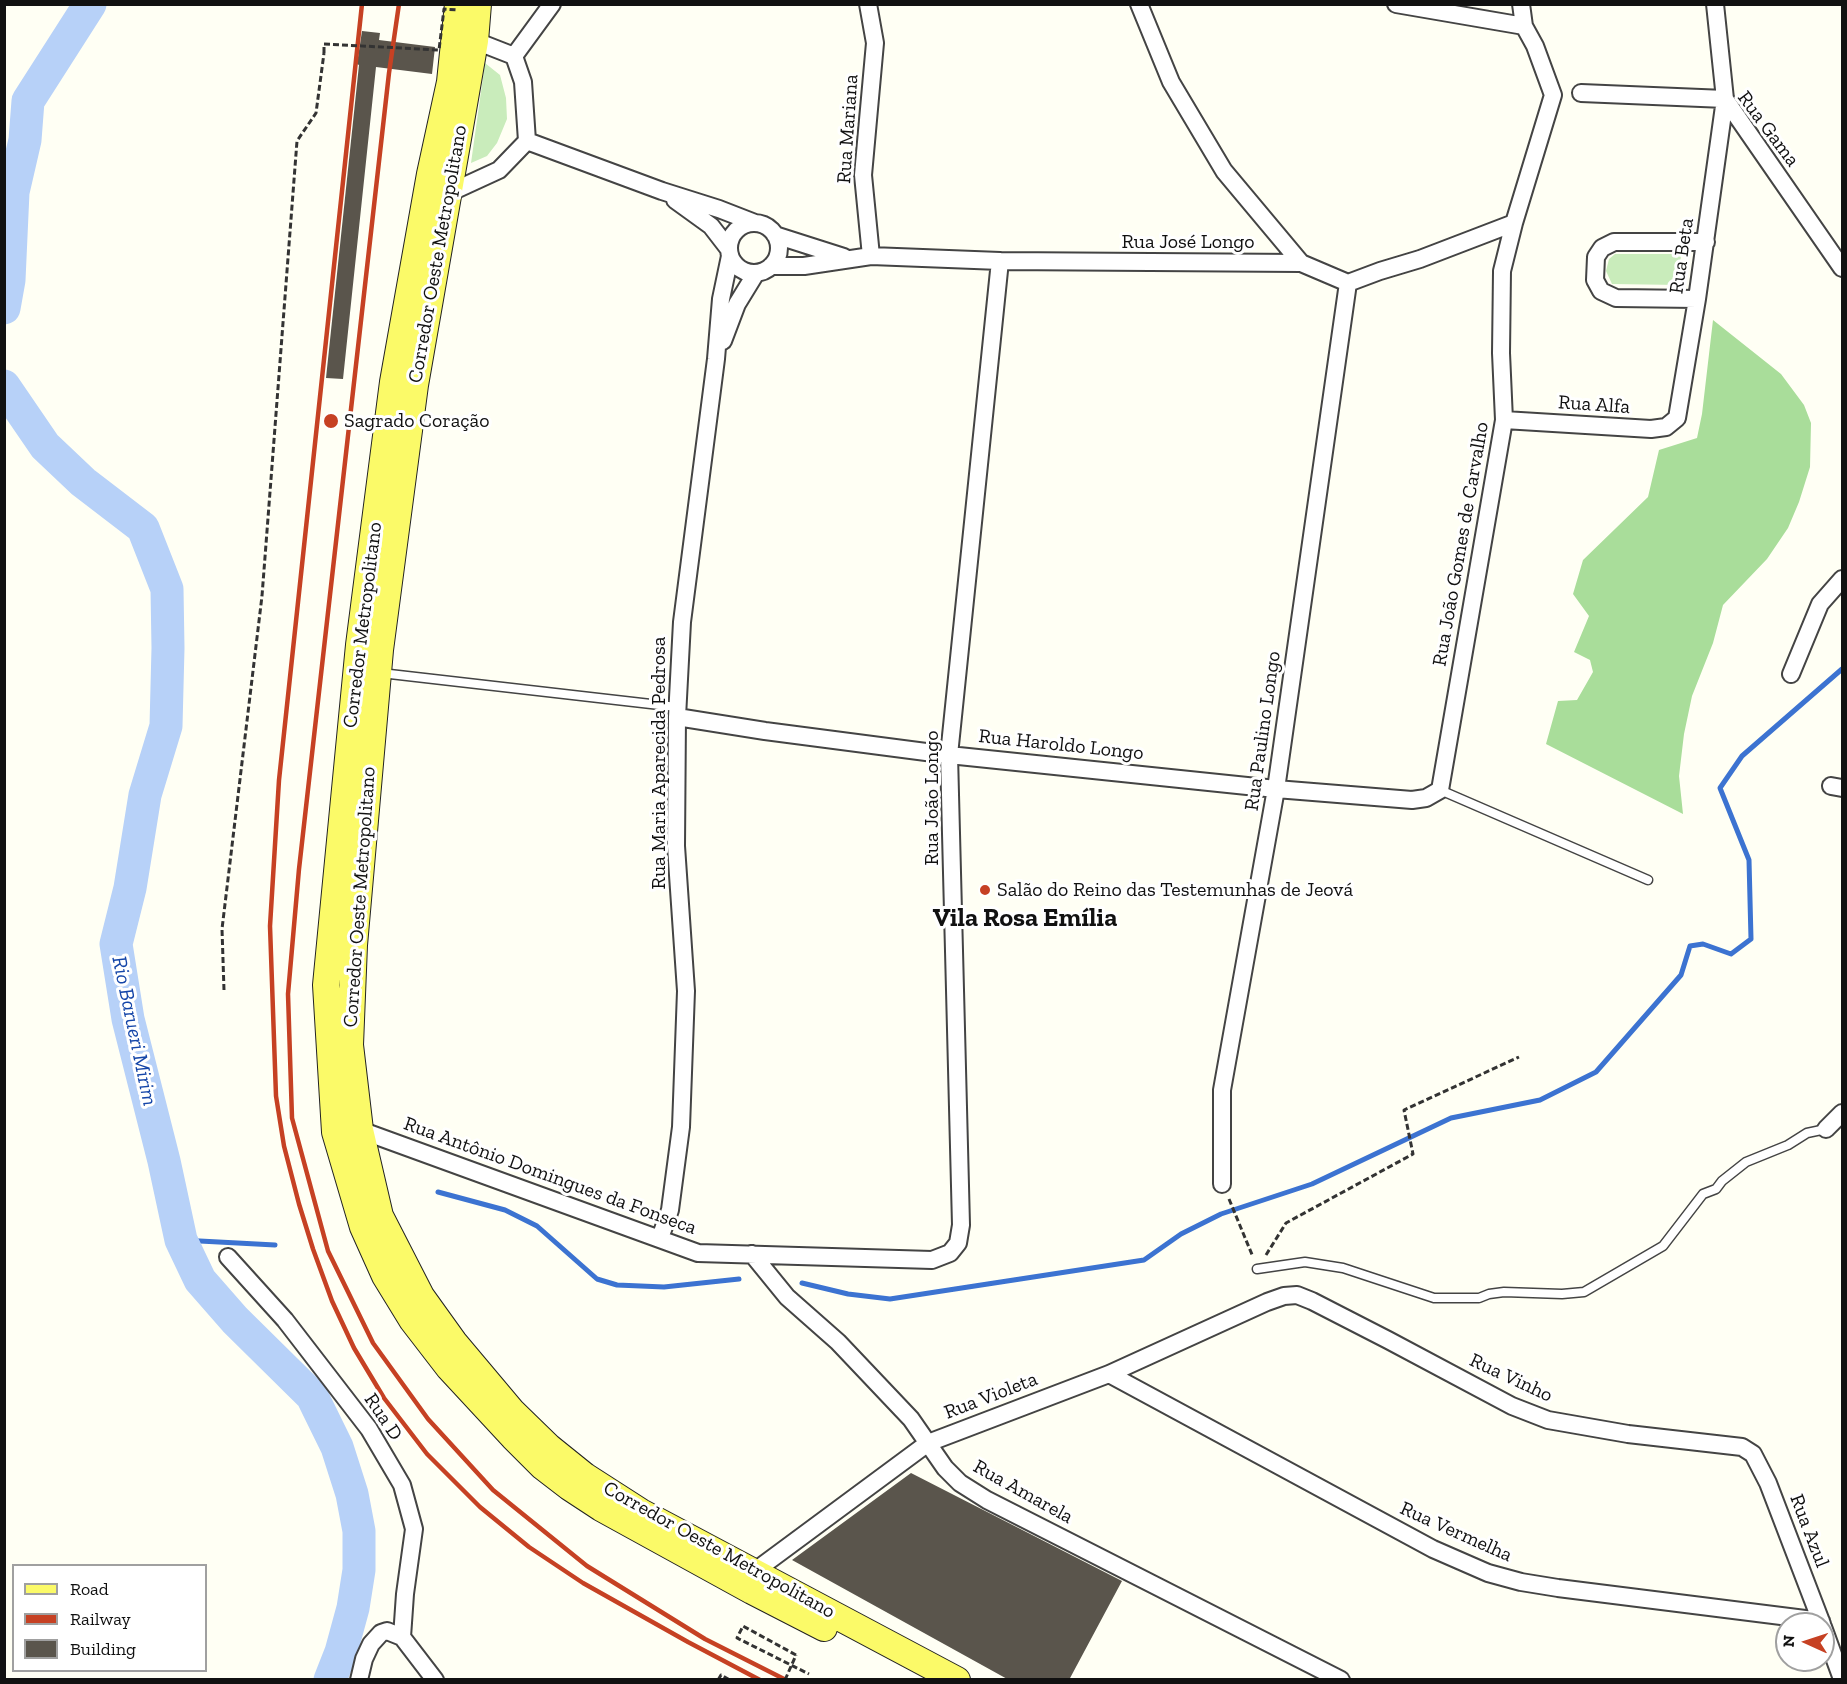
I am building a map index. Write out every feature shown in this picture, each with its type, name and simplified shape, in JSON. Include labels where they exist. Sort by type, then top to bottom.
[{"type":"main road","name":"Corredor Metropolitano","points":[[465,19],[435,150],[393,382],[358,645],[326,995],[335,1132],[363,1227],[385,1276],[412,1320],[449,1368],[543,1467],[569,1487],[640,1531],[925,1680]]},
{"type":"main road","name":"Corredor Oeste Metropolitano","points":[[465,19],[449,193],[415,385],[378,672],[354,945],[350,1045],[360,1130],[380,1216],[421,1296],[454,1341],[512,1411],[549,1447],[585,1476],[640,1512],[957,1680]]},
{"type":"main road","points":[[435,150],[440,183],[449,193]]},
{"type":"main road","points":[[326,995],[331,1012],[347,1117],[360,1130]]},
{"type":"street","points":[[514,56],[552,4]]},
{"type":"street","name":"Rua Mariana","points":[[868,4],[875,43],[863,176],[871,256]]},
{"type":"street","points":[[1139,4],[1171,82],[1224,171],[1301,263]]},
{"type":"street","points":[[1396,4],[1524,26],[1521,4]]},
{"type":"street","name":"Rua Beta","points":[[1677,418],[1706,242],[1725,99],[1715,4]]},
{"type":"street","points":[[449,193],[499,170],[527,141],[522,82],[514,56],[465,19]]},
{"type":"street","name":"Rua João Gomes de Carvalho","points":[[1440,790],[1504,420],[1501,353],[1502,271],[1514,223],[1553,95],[1535,46],[1524,26]]},
{"type":"street","name":"Rua Gama","points":[[1581,93],[1725,99],[1842,268]]},
{"type":"street","name":"Rua José Longo","points":[[527,141],[662,191],[763,225],[775,235],[848,258]]},
{"type":"street","name":"Rua José Longo","points":[[662,191],[711,225],[740,269],[748,273],[871,256],[1000,261],[1301,263],[1348,283]]},
{"type":"street","points":[[729,252],[730,240],[740,227],[755,223]]},
{"type":"street","points":[[1348,283],[1420,259],[1514,223]]},
{"type":"street","points":[[764,270],[778,251],[775,235]]},
{"type":"street","points":[[1697,299],[1616,298],[1601,291],[1595,280],[1596,257],[1602,248],[1614,242],[1706,242]]},
{"type":"street","name":"Rua Maria Aparecida Pedrosa","points":[[660,1238],[670,1210],[682,1116],[686,991],[676,846],[677,712],[682,622],[716,359],[721,299],[729,252]]},
{"type":"street","name":"Rua João Longo","points":[[942,1258],[950,1253],[958,1243],[962,1225],[949,754],[1000,261]]},
{"type":"street","name":"Rua Maria Aparecida Pedrosa","points":[[716,359],[737,304],[764,270]]},
{"type":"street","name":"Rua Paulino Longo","points":[[1222,1184],[1222,1090],[1276,789],[1348,283]]},
{"type":"street","name":"Rua Alfa","points":[[1504,420],[1651,429],[1666,427],[1677,418]]},
{"type":"street","points":[[1791,674],[1820,604],[1842,579]]},
{"type":"street","name":"Rua Haroldo Longo","points":[[677,712],[765,731],[949,754],[1276,789],[1412,800],[1426,798],[1440,790]]},
{"type":"street","points":[[1826,1129],[1842,1113]]},
{"type":"street","name":"Rua Antônio Domingues da Fonseca","points":[[360,1130],[698,1253],[932,1260],[942,1258]]},
{"type":"street","name":"Rua Amarela","points":[[752,1254],[787,1297],[838,1342],[911,1419],[945,1468],[960,1483],[987,1500],[1341,1680]]},
{"type":"street","name":"Rua D","points":[[228,1257],[285,1320],[369,1429],[402,1485],[414,1529],[402,1636]]},
{"type":"street","name":"Rua Vinho","points":[[1267,1302],[1284,1296],[1297,1295],[1312,1300],[1512,1406],[1548,1420],[1628,1434],[1742,1447],[1754,1454]]},
{"type":"street","name":"Rua Violeta","points":[[755,1571],[928,1443],[1109,1374],[1267,1302]]},
{"type":"street","name":"Rua Vermelha","points":[[1109,1374],[1433,1549],[1488,1573],[1558,1588],[1775,1618]]},
{"type":"street","name":"Rua Azul","points":[[1754,1454],[1768,1483],[1817,1612]]},
{"type":"street","points":[[359,1680],[364,1659],[371,1644],[387,1631],[402,1636],[435,1680]]},
{"type":"street","name":"Rua Azul","points":[[1835,1660],[1842,1679]]},
{"type":"lane","points":[[378,672],[677,712]]},
{"type":"lane","points":[[1440,790],[1648,880]]},
{"type":"lane","points":[[1257,1269],[1305,1262],[1343,1268],[1434,1298],[1479,1298],[1504,1292],[1584,1292],[1663,1246],[1703,1194],[1716,1189],[1722,1181],[1746,1162],[1788,1145],[1807,1133],[1826,1129]]},
{"type":"path","points":[[224,990],[222,929],[262,596],[297,141],[316,113],[324,44],[439,50],[444,9],[465,19]]},
{"type":"path","points":[[1257,1269],[1286,1223],[1413,1154],[1404,1110],[1519,1057]]},
{"type":"path","points":[[1222,1184],[1243,1232]]},
{"type":"path","points":[[785,1680],[789,1671],[792,1663],[796,1655],[743,1626],[737,1638],[788,1663],[799,1668],[809,1674]]},
{"type":"path","points":[[718,1680],[721,1675],[730,1680]]},
{"type":"green space","points":[[485,63],[500,75],[506,98],[507,119],[497,143],[487,156],[471,163]]},
{"type":"green space","points":[[1615,254],[1681,254],[1679,285],[1612,284],[1606,271],[1609,259]]},
{"type":"green space","points":[[1713,320],[1781,374],[1804,405],[1811,423],[1810,467],[1788,528],[1767,559],[1723,605],[1713,643],[1692,696],[1684,734],[1679,776],[1683,814],[1546,744],[1558,701],[1577,700],[1593,672],[1590,660],[1574,652],[1589,616],[1573,594],[1583,560],[1648,497],[1659,450],[1697,438]]},
{"type":"building","points":[[362,31],[380,33],[379,40],[435,47],[432,74],[376,67],[343,379],[326,378],[359,65],[357,64]]},
{"type":"building","points":[[911,1473],[1122,1581],[1069,1680],[1009,1680],[792,1560]]},
{"type":"waterway","name":"Rio Barueri Mirim","points":[[4,308],[9,280],[13,192],[25,140],[28,101],[90,4]]},
{"type":"waterway","name":"Rio Barueri Mirim","points":[[4,386],[45,446],[83,482],[143,528],[167,589],[166,726],[145,795],[130,888],[116,944],[128,1019],[164,1161],[181,1240],[200,1280],[235,1320],[312,1396],[337,1447],[352,1494],[359,1531],[359,1570],[353,1608],[341,1652],[330,1680]]},
{"type":"waterway","points":[[802,1283],[848,1294],[890,1299],[1144,1260],[1181,1234],[1221,1214],[1312,1184],[1451,1118],[1540,1100],[1596,1072],[1681,975],[1690,946],[1703,944],[1731,954],[1751,939],[1749,860],[1720,788],[1742,756],[1842,669]]},
{"type":"waterway","points":[[438,1192],[505,1210],[537,1226],[597,1279],[617,1285],[664,1287],[739,1279]]},
{"type":"waterway","points":[[181,1240],[275,1245]]},
{"type":"railway","points":[[362,4],[279,780],[270,926],[276,1096],[284,1146],[299,1204],[332,1301],[354,1348],[384,1398],[427,1454],[480,1507],[529,1547],[583,1583],[760,1680]]},
{"type":"railway","points":[[399,4],[389,73],[299,869],[288,994],[292,1118],[328,1251],[373,1343],[428,1419],[493,1490],[587,1566],[705,1639],[786,1680]]},
{"type":"place","name":"Sagrado Coração","points":[[331,421]]},
{"type":"place","name":"Salão do Reino das Testemunhas de Jeová","points":[[985,890]]},
{"type":"district","name":"Vila Rosa Emília","points":[[1025,919]]}]
